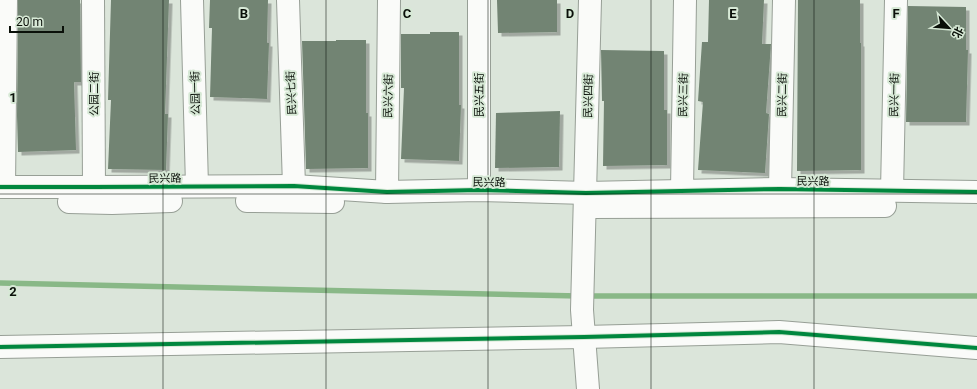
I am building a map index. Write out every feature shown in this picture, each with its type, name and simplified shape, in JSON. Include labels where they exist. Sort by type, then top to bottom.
[{"type":"street","points":[[1,191],[6,0]]},
{"type":"street","name":"公园二街","points":[[93,0],[94,187]]},
{"type":"street","name":"公园一街","points":[[192,0],[197,186]]},
{"type":"street","name":"民兴七街","points":[[288,0],[294,186]]},
{"type":"street","name":"民兴六街","points":[[387,192],[389,0]]},
{"type":"street","name":"民兴五街","points":[[478,190],[480,0]]},
{"type":"street","name":"民兴四街","points":[[588,389],[582,310],[590,0]]},
{"type":"street","name":"民兴三街","points":[[682,190],[685,0]]},
{"type":"street","name":"民兴二街","points":[[780,189],[784,0]]},
{"type":"street","name":"民兴一街","points":[[892,191],[896,0]]},
{"type":"street","name":"民兴路","points":[[1,191],[94,187],[294,186],[387,192],[478,190],[586,200],[682,190],[780,189],[977,192]]},
{"type":"street","name":"民兴路","points":[[1,191],[112,203],[216,200],[586,200],[977,206]]},
{"type":"street","points":[[0,347],[584,337],[779,332],[977,348]]},
{"type":"building","points":[[18,0],[80,0],[81,82],[74,82],[76,150],[18,152]]},
{"type":"building","points":[[111,0],[169,0],[165,114],[168,114],[166,170],[108,169],[111,100],[108,100]]},
{"type":"building","points":[[210,0],[268,0],[267,43],[269,43],[267,99],[210,97],[212,28],[209,28]]},
{"type":"building","points":[[497,0],[557,0],[557,32],[498,33]]},
{"type":"building","points":[[709,0],[764,0],[762,44],[771,44],[766,113],[769,114],[765,173],[698,170],[703,102],[698,101],[702,42],[708,42]]},
{"type":"building","points":[[798,0],[860,0],[861,170],[797,171]]},
{"type":"building","points":[[908,6],[966,7],[966,50],[968,50],[966,122],[906,122]]},
{"type":"building","points":[[430,32],[459,32],[459,105],[461,105],[459,161],[401,159],[404,88],[401,88],[401,34],[430,34]]},
{"type":"building","points":[[366,40],[368,168],[306,169],[302,41]]},
{"type":"building","points":[[601,50],[664,51],[664,110],[667,110],[667,165],[603,166],[604,101],[602,101]]},
{"type":"building","points":[[560,111],[559,167],[495,168],[496,113]]},
{"type":"waterway","points":[[0,283],[579,296]]},
{"type":"waterway","points":[[587,296],[977,296]]},
{"type":"cycle path","points":[[0,187],[294,186],[387,192],[479,190],[586,193],[780,189],[977,192]]},
{"type":"cycle path","points":[[0,347],[584,337],[779,332],[977,348]]}]
